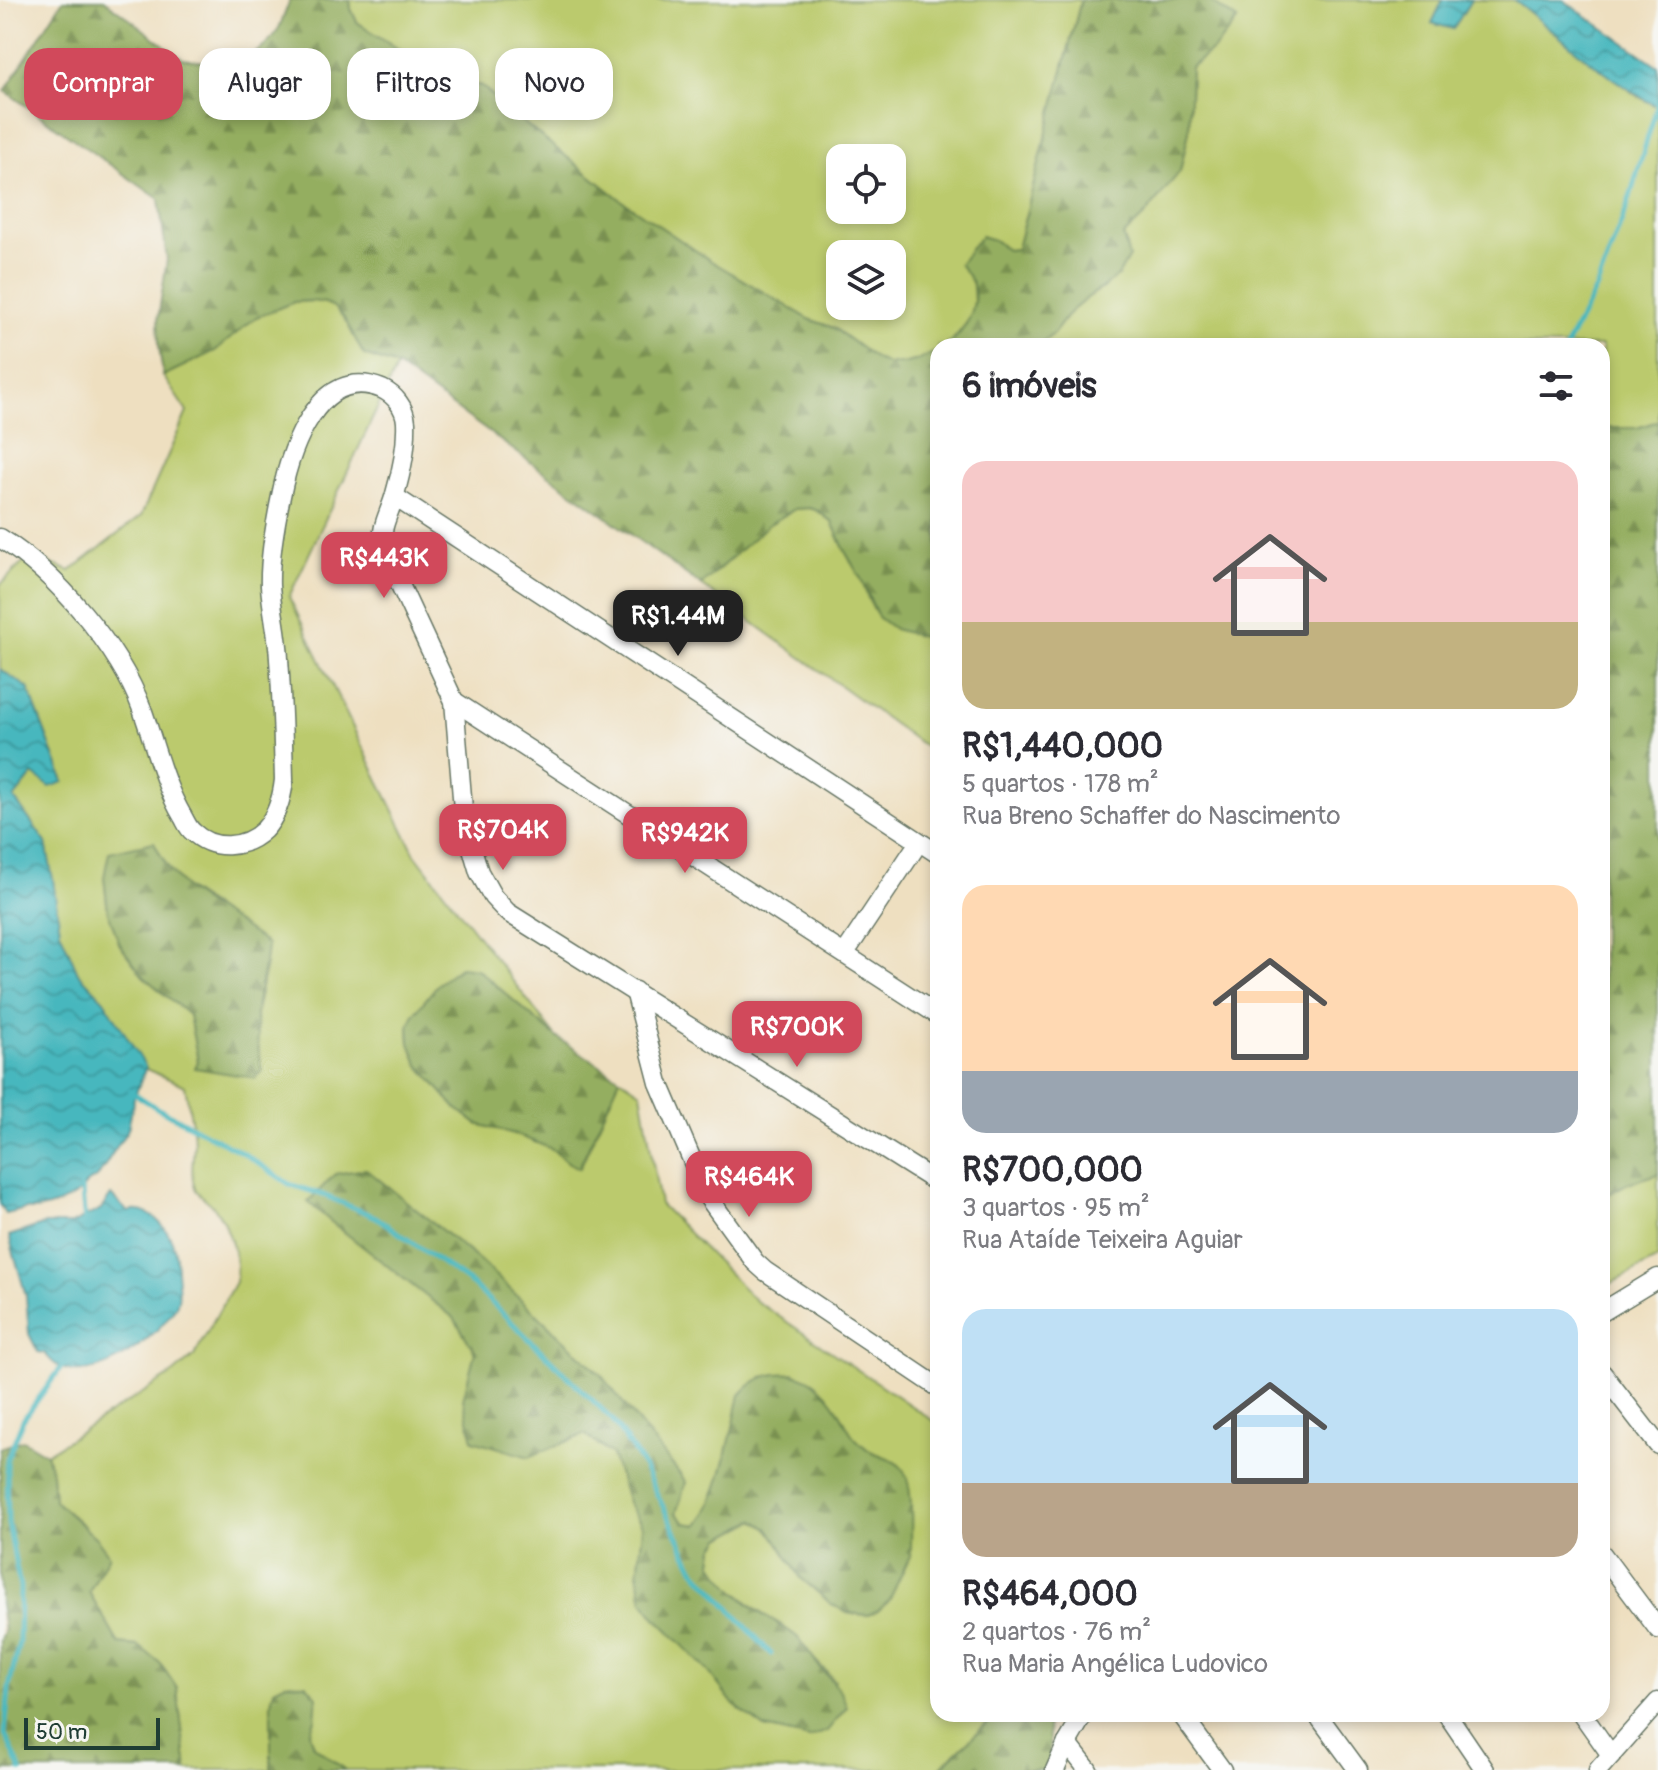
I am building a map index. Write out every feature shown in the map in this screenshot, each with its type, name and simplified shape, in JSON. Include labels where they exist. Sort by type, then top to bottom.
[{"type":"street","points":[[0,538],[39,567],[65,593],[116,658],[141,708],[169,790],[190,830],[204,840],[226,847],[251,840],[265,829],[282,798],[284,780],[281,685],[270,584],[274,535],[291,453],[308,418],[324,400],[350,385],[369,384],[388,392],[398,402],[406,418],[406,447],[395,497],[384,519],[382,546],[454,701],[464,821],[479,872],[493,897],[507,912],[930,1178]]},
{"type":"street","points":[[395,497],[930,849]]},
{"type":"street","points":[[454,701],[930,1010]]},
{"type":"street","points":[[845,953],[919,842]]},
{"type":"street","points":[[635,991],[659,1083],[708,1197],[727,1225],[765,1271],[930,1382]]},
{"type":"street","points":[[1610,1307],[1658,1278]]},
{"type":"street","points":[[1610,1383],[1658,1445]]},
{"type":"street","points":[[1610,1565],[1658,1629]]},
{"type":"street","points":[[1598,1770],[1658,1702]]},
{"type":"street","points":[[1055,1770],[1079,1722]]},
{"type":"street","points":[[1187,1722],[1222,1770]]},
{"type":"street","points":[[1323,1722],[1358,1770]]},
{"type":"street","points":[[1452,1722],[1485,1770]]},
{"type":"street","points":[[1588,1722],[1611,1755]]},
{"type":"street","points":[[1067,1743],[1088,1770]]},
{"type":"green space","points":[[63,0],[104,0],[168,48],[32,48]]},
{"type":"green space","points":[[290,0],[350,0],[357,22],[397,48],[347,48],[347,120],[479,120],[479,85],[482,86],[495,98],[495,120],[520,120],[621,200],[711,261],[809,319],[834,328],[876,359],[888,364],[902,364],[930,355],[930,636],[894,629],[878,617],[832,522],[810,508],[795,509],[768,525],[701,585],[397,366],[364,355],[344,318],[334,307],[325,303],[294,302],[256,317],[215,351],[163,376],[158,319],[167,260],[159,199],[46,120],[183,120],[183,59],[199,61],[199,120],[331,120],[331,48],[262,48],[279,28]]},
{"type":"green space","points":[[350,0],[1081,0],[1017,249],[1007,250],[994,240],[981,237],[970,248],[974,302],[971,317],[954,338],[930,338],[930,355],[902,364],[876,360],[834,328],[809,319],[711,261],[621,200],[520,120],[613,120],[613,48],[495,48],[495,98],[479,85],[479,48],[397,48],[357,22]]},
{"type":"green space","points":[[1081,0],[1209,0],[1237,20],[1215,48],[1191,67],[1189,131],[1180,171],[1146,214],[1123,236],[1129,257],[1118,276],[1070,312],[1048,338],[955,338],[968,320],[974,303],[972,282],[959,264],[981,236],[994,240],[1007,250],[1017,249]]},
{"type":"green space","points":[[1209,0],[1443,0],[1432,23],[1453,29],[1471,0],[1514,0],[1618,82],[1658,107],[1658,421],[1637,428],[1610,428],[1610,338],[1048,338],[1070,312],[1104,287],[1127,245],[1123,236],[1146,214],[1180,171],[1189,131],[1191,67],[1215,48],[1237,21]]},
{"type":"green space","points":[[24,61],[24,104],[5,91]]},
{"type":"green space","points":[[312,301],[331,305],[346,321],[364,355],[397,366],[289,597],[415,854],[556,1037],[477,969],[409,1026],[410,1043],[418,1064],[455,1107],[477,1124],[515,1134],[552,1149],[580,1168],[620,1078],[641,1092],[660,1204],[756,1301],[930,1419],[930,1722],[989,1722],[938,1770],[345,1770],[314,1746],[310,1734],[315,1719],[271,1770],[187,1770],[177,1688],[119,1645],[89,1592],[95,1579],[84,1526],[54,1500],[52,1473],[46,1454],[174,1373],[194,1356],[235,1282],[236,1263],[224,1223],[194,1184],[194,1141],[185,1086],[146,1069],[104,1000],[78,973],[60,931],[46,843],[14,798],[33,774],[64,781],[28,688],[0,669],[0,585],[30,556],[70,571],[141,516],[187,412],[163,376],[215,351],[256,317],[294,302]],"holes":[[[163,861],[185,888],[212,906],[266,964],[256,1012],[257,1040],[198,1061],[189,1015],[143,976],[120,945],[108,912],[104,877]],[[366,1170],[479,1260],[600,1374],[686,1482],[676,1513],[685,1523],[697,1525],[704,1519],[762,1377],[794,1373],[825,1393],[853,1437],[868,1450],[891,1459],[879,1610],[868,1615],[847,1613],[801,1578],[770,1530],[754,1520],[721,1538],[714,1548],[712,1562],[727,1584],[761,1613],[782,1625],[835,1681],[810,1738],[765,1728],[734,1705],[638,1576],[643,1527],[628,1502],[612,1455],[586,1434],[529,1456],[464,1399],[475,1352]]]},
{"type":"green space","points":[[1658,421],[1658,1174],[1628,1183],[1610,1193],[1610,428],[1637,428]]},
{"type":"green space","points":[[810,508],[832,522],[878,617],[930,634],[930,750],[701,585],[768,525],[795,509]]},
{"type":"green space","points":[[154,842],[176,878],[186,888],[267,945],[256,1014],[262,1071],[255,1078],[195,1068],[198,1061],[189,1015],[143,976],[120,945],[108,912],[104,877],[109,852]]},
{"type":"green space","points":[[460,967],[477,969],[556,1037],[620,1078],[579,1168],[552,1149],[515,1134],[477,1124],[455,1107],[418,1064],[410,1043],[409,1026],[414,1014],[438,984]]},
{"type":"green space","points":[[366,1169],[479,1260],[600,1374],[686,1482],[676,1513],[685,1523],[697,1525],[712,1501],[740,1395],[756,1381],[771,1375],[797,1375],[814,1383],[828,1396],[851,1433],[861,1443],[872,1453],[902,1468],[910,1495],[910,1556],[889,1601],[868,1615],[847,1613],[830,1603],[801,1578],[770,1530],[755,1520],[721,1538],[714,1548],[712,1562],[728,1583],[752,1607],[796,1636],[838,1689],[847,1707],[827,1731],[810,1738],[765,1728],[734,1705],[708,1671],[656,1618],[643,1601],[638,1576],[643,1527],[628,1502],[612,1455],[585,1434],[529,1457],[473,1440],[463,1399],[475,1352],[454,1318],[308,1202],[335,1174]]},
{"type":"green space","points":[[1658,1174],[1658,1259],[1610,1284],[1610,1193],[1628,1183]]},
{"type":"green space","points":[[23,1440],[46,1454],[52,1473],[54,1500],[97,1539],[109,1555],[89,1592],[119,1644],[139,1646],[160,1663],[177,1688],[187,1770],[0,1770],[0,1640],[4,1629],[0,1602],[0,1448]]},
{"type":"green space","points":[[286,1683],[306,1684],[317,1696],[310,1734],[314,1746],[345,1770],[271,1770],[271,1702],[274,1689]]},
{"type":"green space","points":[[989,1722],[1047,1722],[1048,1725],[1049,1770],[938,1770]]},
{"type":"water","points":[[1443,0],[1471,0],[1453,29],[1432,23]]},
{"type":"water","points":[[1514,0],[1563,0],[1658,66],[1658,107],[1602,70]]},
{"type":"water","points":[[0,669],[28,688],[64,782],[50,787],[33,774],[14,798],[46,843],[60,931],[78,973],[104,1000],[146,1067],[134,1098],[128,1129],[97,1178],[59,1203],[6,1214],[0,1204]]},
{"type":"water","points":[[111,1195],[128,1212],[142,1211],[154,1217],[168,1234],[176,1256],[178,1300],[171,1314],[154,1332],[125,1355],[90,1370],[73,1371],[58,1366],[45,1353],[38,1352],[29,1334],[26,1296],[9,1236],[45,1224],[72,1224],[101,1209]]},
{"type":"waterway","points":[[1570,338],[1596,289],[1627,207],[1658,103]]},
{"type":"waterway","points":[[130,1091],[243,1153],[289,1184],[376,1217],[473,1285],[612,1419],[642,1464],[694,1569],[771,1654]]},
{"type":"waterway","points":[[79,1185],[85,1223]]},
{"type":"waterway","points":[[21,1770],[5,1734],[9,1688],[19,1642],[20,1587],[8,1523],[7,1459],[23,1420],[63,1365]]}]
